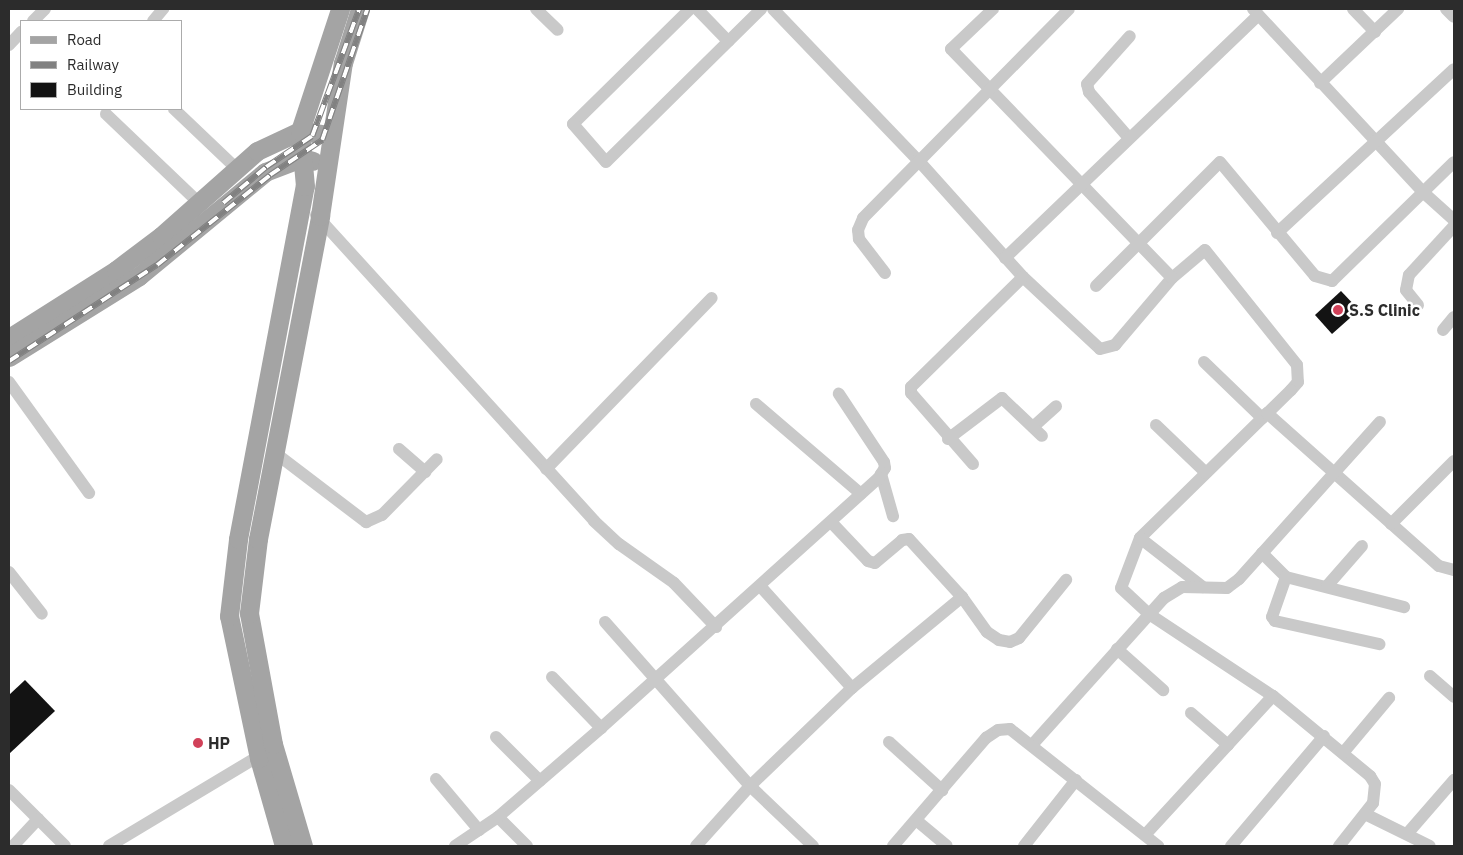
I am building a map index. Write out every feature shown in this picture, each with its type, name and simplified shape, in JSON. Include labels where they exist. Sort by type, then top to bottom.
[{"type":"main road","points":[[284,846],[259,758],[229,616],[238,539],[304,191],[300,131],[340,9]]},
{"type":"main road","points":[[303,846],[273,744],[249,613],[274,452],[320,216],[330,135],[343,62],[360,9]]},
{"type":"main road","points":[[9,338],[116,270],[199,203],[256,151],[300,131],[330,135]]},
{"type":"main road","points":[[9,357],[139,276],[265,172],[302,158],[326,164]]},
{"type":"main road","points":[[272,169],[292,179],[304,191]]},
{"type":"street","points":[[34,20],[46,9]]},
{"type":"street","points":[[154,20],[163,9]]},
{"type":"street","points":[[536,9],[558,30]]},
{"type":"street","points":[[690,9],[573,124],[606,162],[761,9]]},
{"type":"street","points":[[696,9],[728,42]]},
{"type":"street","points":[[773,9],[918,160],[1023,277],[1092,343],[1107,350],[1115,345],[1172,278],[1205,250],[1298,365],[1298,382],[1140,538],[1121,588],[1148,614],[1273,696],[1324,736],[1375,784],[1373,803],[1339,846]]},
{"type":"street","points":[[993,9],[951,49],[993,89],[1172,278]]},
{"type":"street","points":[[885,273],[859,240],[858,230],[863,218],[918,160],[993,89],[1070,9]]},
{"type":"street","points":[[1353,9],[1374,32]]},
{"type":"street","points":[[1320,84],[1398,9]]},
{"type":"street","points":[[1446,9],[1454,17]]},
{"type":"street","points":[[1005,258],[1255,12],[1375,142],[1424,193],[1454,220]]},
{"type":"street","points":[[9,44],[20,33]]},
{"type":"street","points":[[1129,138],[1089,92],[1087,84],[1130,36]]},
{"type":"street","points":[[1277,233],[1454,69]]},
{"type":"street","points":[[175,110],[237,169]]},
{"type":"street","points":[[106,114],[199,203]]},
{"type":"street","points":[[1096,286],[1220,162],[1277,233],[1315,276],[1332,281],[1454,162]]},
{"type":"street","points":[[300,212],[320,216],[594,521],[619,544],[668,577],[716,627]]},
{"type":"street","points":[[1418,305],[1406,290],[1409,275],[1454,226]]},
{"type":"street","points":[[973,464],[948,439],[911,394],[911,387],[1023,277]]},
{"type":"street","points":[[546,469],[712,298]]},
{"type":"street","points":[[1443,330],[1454,317]]},
{"type":"street","points":[[1204,362],[1264,415],[1334,472],[1439,566],[1454,570]]},
{"type":"street","points":[[9,382],[89,493]]},
{"type":"street","points":[[839,394],[884,462],[881,474],[893,516]]},
{"type":"street","points":[[948,439],[1002,398],[1037,432],[1056,406]]},
{"type":"street","points":[[756,404],[861,494]]},
{"type":"street","points":[[1032,744],[1148,614],[1173,591],[1182,587],[1227,588],[1262,553],[1380,422]]},
{"type":"street","points":[[1156,425],[1206,473]]},
{"type":"street","points":[[399,449],[425,472]]},
{"type":"street","points":[[274,452],[366,522],[377,520],[438,459]]},
{"type":"street","points":[[1391,524],[1454,461]]},
{"type":"street","points":[[456,846],[498,817],[655,681],[831,522],[881,474]]},
{"type":"street","points":[[831,522],[868,560],[874,562],[902,540],[909,540],[962,597],[987,632],[998,640],[1010,642],[1026,631],[1066,580]]},
{"type":"street","points":[[1140,538],[1203,587]]},
{"type":"street","points":[[1327,586],[1362,546]]},
{"type":"street","points":[[1262,553],[1286,576],[1404,607]]},
{"type":"street","points":[[9,572],[42,614]]},
{"type":"street","points":[[1286,576],[1272,617],[1275,621],[1379,644]]},
{"type":"street","points":[[760,587],[852,688]]},
{"type":"street","points":[[696,846],[750,786],[852,688],[962,597]]},
{"type":"street","points":[[604,622],[750,786],[813,846]]},
{"type":"street","points":[[1117,650],[1162,690]]},
{"type":"street","points":[[1430,676],[1454,697]]},
{"type":"street","points":[[552,678],[600,728]]},
{"type":"street","points":[[1145,835],[1273,696]]},
{"type":"street","points":[[1343,753],[1389,698]]},
{"type":"street","points":[[1191,713],[1228,745]]},
{"type":"street","points":[[894,846],[986,738],[998,730],[1010,729],[1032,744],[1158,846]]},
{"type":"street","points":[[1231,846],[1324,736]]},
{"type":"street","points":[[496,737],[540,781]]},
{"type":"street","points":[[889,742],[942,790]]},
{"type":"street","points":[[109,846],[259,758],[273,744]]},
{"type":"street","points":[[436,779],[480,830]]},
{"type":"street","points":[[1024,846],[1076,780]]},
{"type":"street","points":[[1407,834],[1454,780]]},
{"type":"street","points":[[9,790],[65,846]]},
{"type":"street","points":[[1365,814],[1430,846]]},
{"type":"street","points":[[498,817],[527,846]]},
{"type":"street","points":[[13,846],[38,819]]},
{"type":"street","points":[[916,820],[947,846]]},
{"type":"building","points":[[1341,291],[1359,310],[1332,334],[1315,315]]},
{"type":"building","points":[[25,680],[55,711],[9,754],[9,695]]},
{"type":"railway","points":[[223,203],[266,167],[312,136],[359,9]]},
{"type":"railway","points":[[9,361],[157,265],[270,175],[322,140],[367,9]]},
{"type":"place","name":"S.S Clinic","points":[[1338,310]]},
{"type":"place","name":"HP","points":[[198,743]]}]
